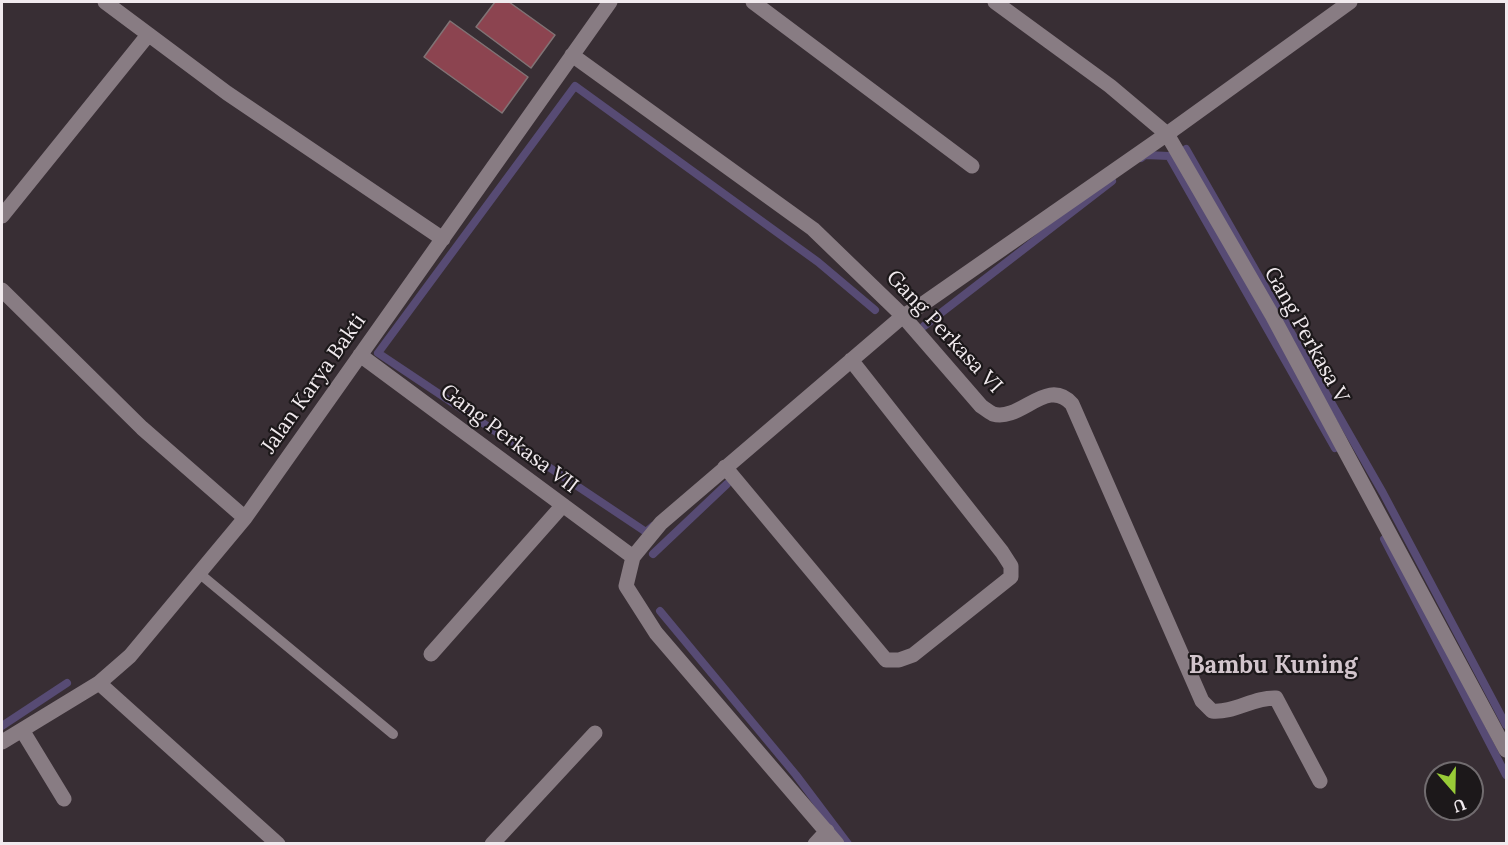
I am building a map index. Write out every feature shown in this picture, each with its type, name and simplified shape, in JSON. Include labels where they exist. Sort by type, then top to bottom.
[{"type":"street","points":[[105,2],[227,93],[443,239]]},
{"type":"street","name":"Jalan Karya Bakti","points":[[2,742],[99,683],[130,656],[200,574],[245,518],[610,2]]},
{"type":"street","points":[[753,2],[972,166]]},
{"type":"street","name":"Gang Perkasa V","points":[[995,2],[1110,86],[1167,134],[1272,315],[1506,750]]},
{"type":"street","points":[[815,843],[832,837],[656,633],[626,586],[633,557],[661,523],[903,316],[1167,134],[1350,2]]},
{"type":"street","points":[[2,216],[148,35]]},
{"type":"street","name":"Gang Perkasa VI","points":[[572,56],[813,229],[903,316],[981,406],[994,414],[1007,413],[1052,394],[1065,396],[1072,404],[1202,701],[1212,711],[1223,712],[1265,698],[1276,698],[1320,781]]},
{"type":"street","points":[[2,291],[142,428],[245,518]]},
{"type":"street","name":"Gang Perkasa VII","points":[[360,355],[633,557]]},
{"type":"street","points":[[725,467],[886,660],[898,660],[914,655],[1011,577],[1011,566],[1002,552],[851,360]]},
{"type":"street","points":[[431,654],[563,505]]},
{"type":"street","points":[[99,683],[278,843]]},
{"type":"street","points":[[22,729],[64,799]]},
{"type":"street","points":[[492,843],[595,733]]},
{"type":"lane","points":[[200,574],[393,734]]},
{"type":"building","points":[[495,2],[509,2],[555,35],[531,68],[476,27]]},
{"type":"building","points":[[450,21],[528,77],[502,113],[424,57]]},
{"type":"waterway","points":[[653,526],[646,532],[378,353],[575,86],[818,262],[875,310]]},
{"type":"waterway","points":[[1186,149],[1383,493],[1506,725]]},
{"type":"waterway","points":[[1141,158],[1145,155],[1169,156],[1335,448]]},
{"type":"waterway","points":[[924,326],[1112,181]]},
{"type":"waterway","points":[[653,554],[727,484]]},
{"type":"waterway","points":[[1384,539],[1506,775]]},
{"type":"waterway","points":[[660,611],[796,775],[848,844]]},
{"type":"waterway","points":[[2,726],[67,683]]},
{"type":"district","name":"Bambu Kuning","points":[[1273,666]]}]
